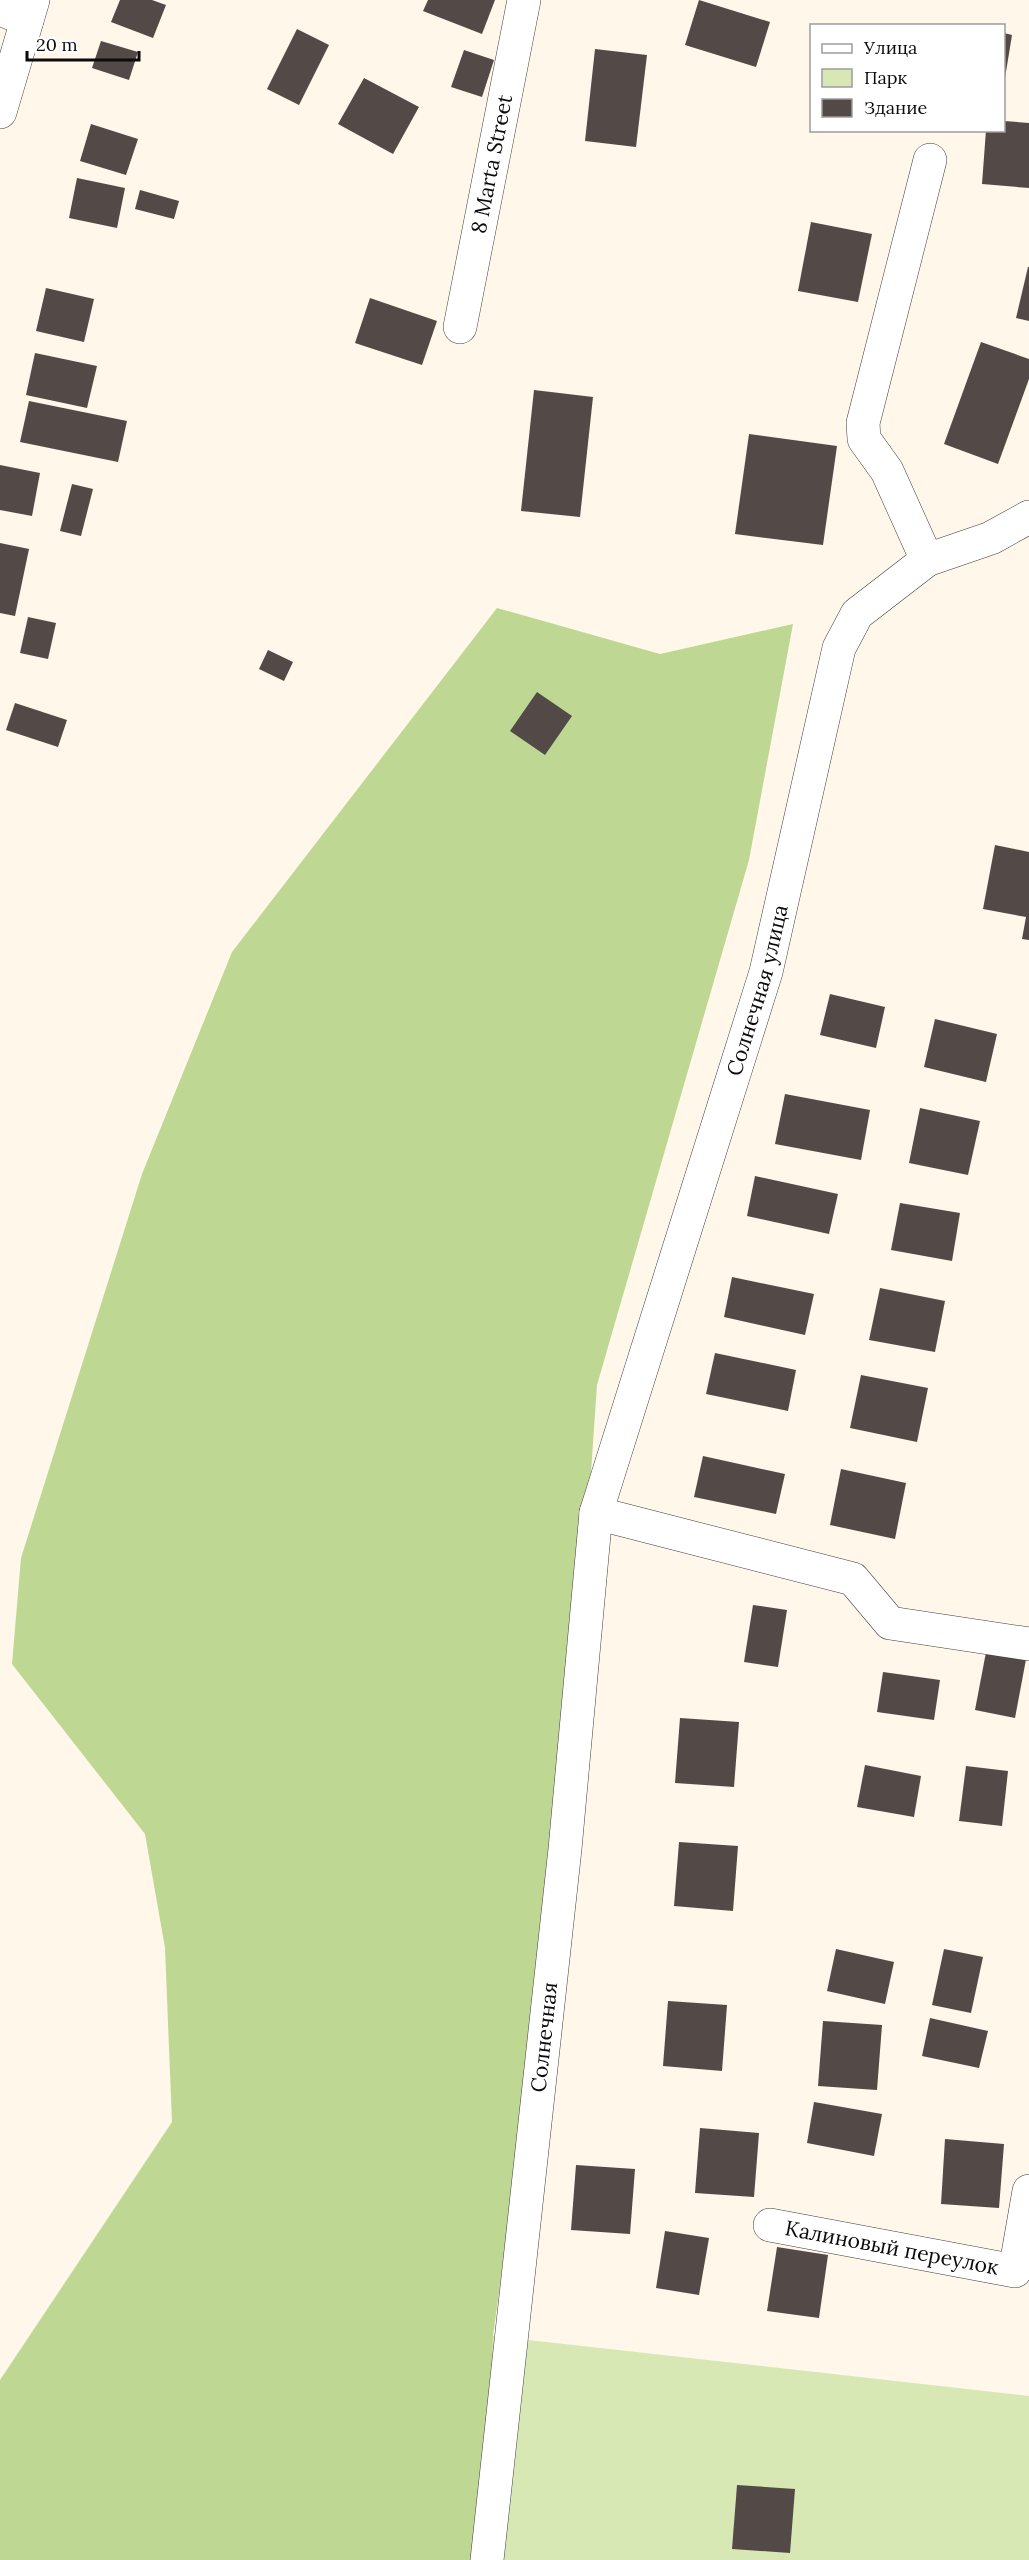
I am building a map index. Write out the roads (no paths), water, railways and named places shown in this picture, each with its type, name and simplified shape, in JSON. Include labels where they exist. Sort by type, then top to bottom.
[{"type":"street","name":"8 Marta Street","points":[[460,327],[524,0]]},
{"type":"street","points":[[0,112],[20,10]]},
{"type":"street","points":[[927,560],[886,471],[864,439],[863,423],[930,160]]},
{"type":"street","name":"Солнечная улица","points":[[596,1513],[766,972],[838,648],[857,614],[927,560],[991,538],[1029,517]]},
{"type":"street","points":[[596,1513],[854,1579],[890,1623],[1029,1644]]},
{"type":"street","name":"Солнечная","points":[[487,2560],[565,1849],[596,1513]]},
{"type":"street","name":"Калиновый переулок","points":[[770,2225],[1015,2271],[1029,2191]]}]
